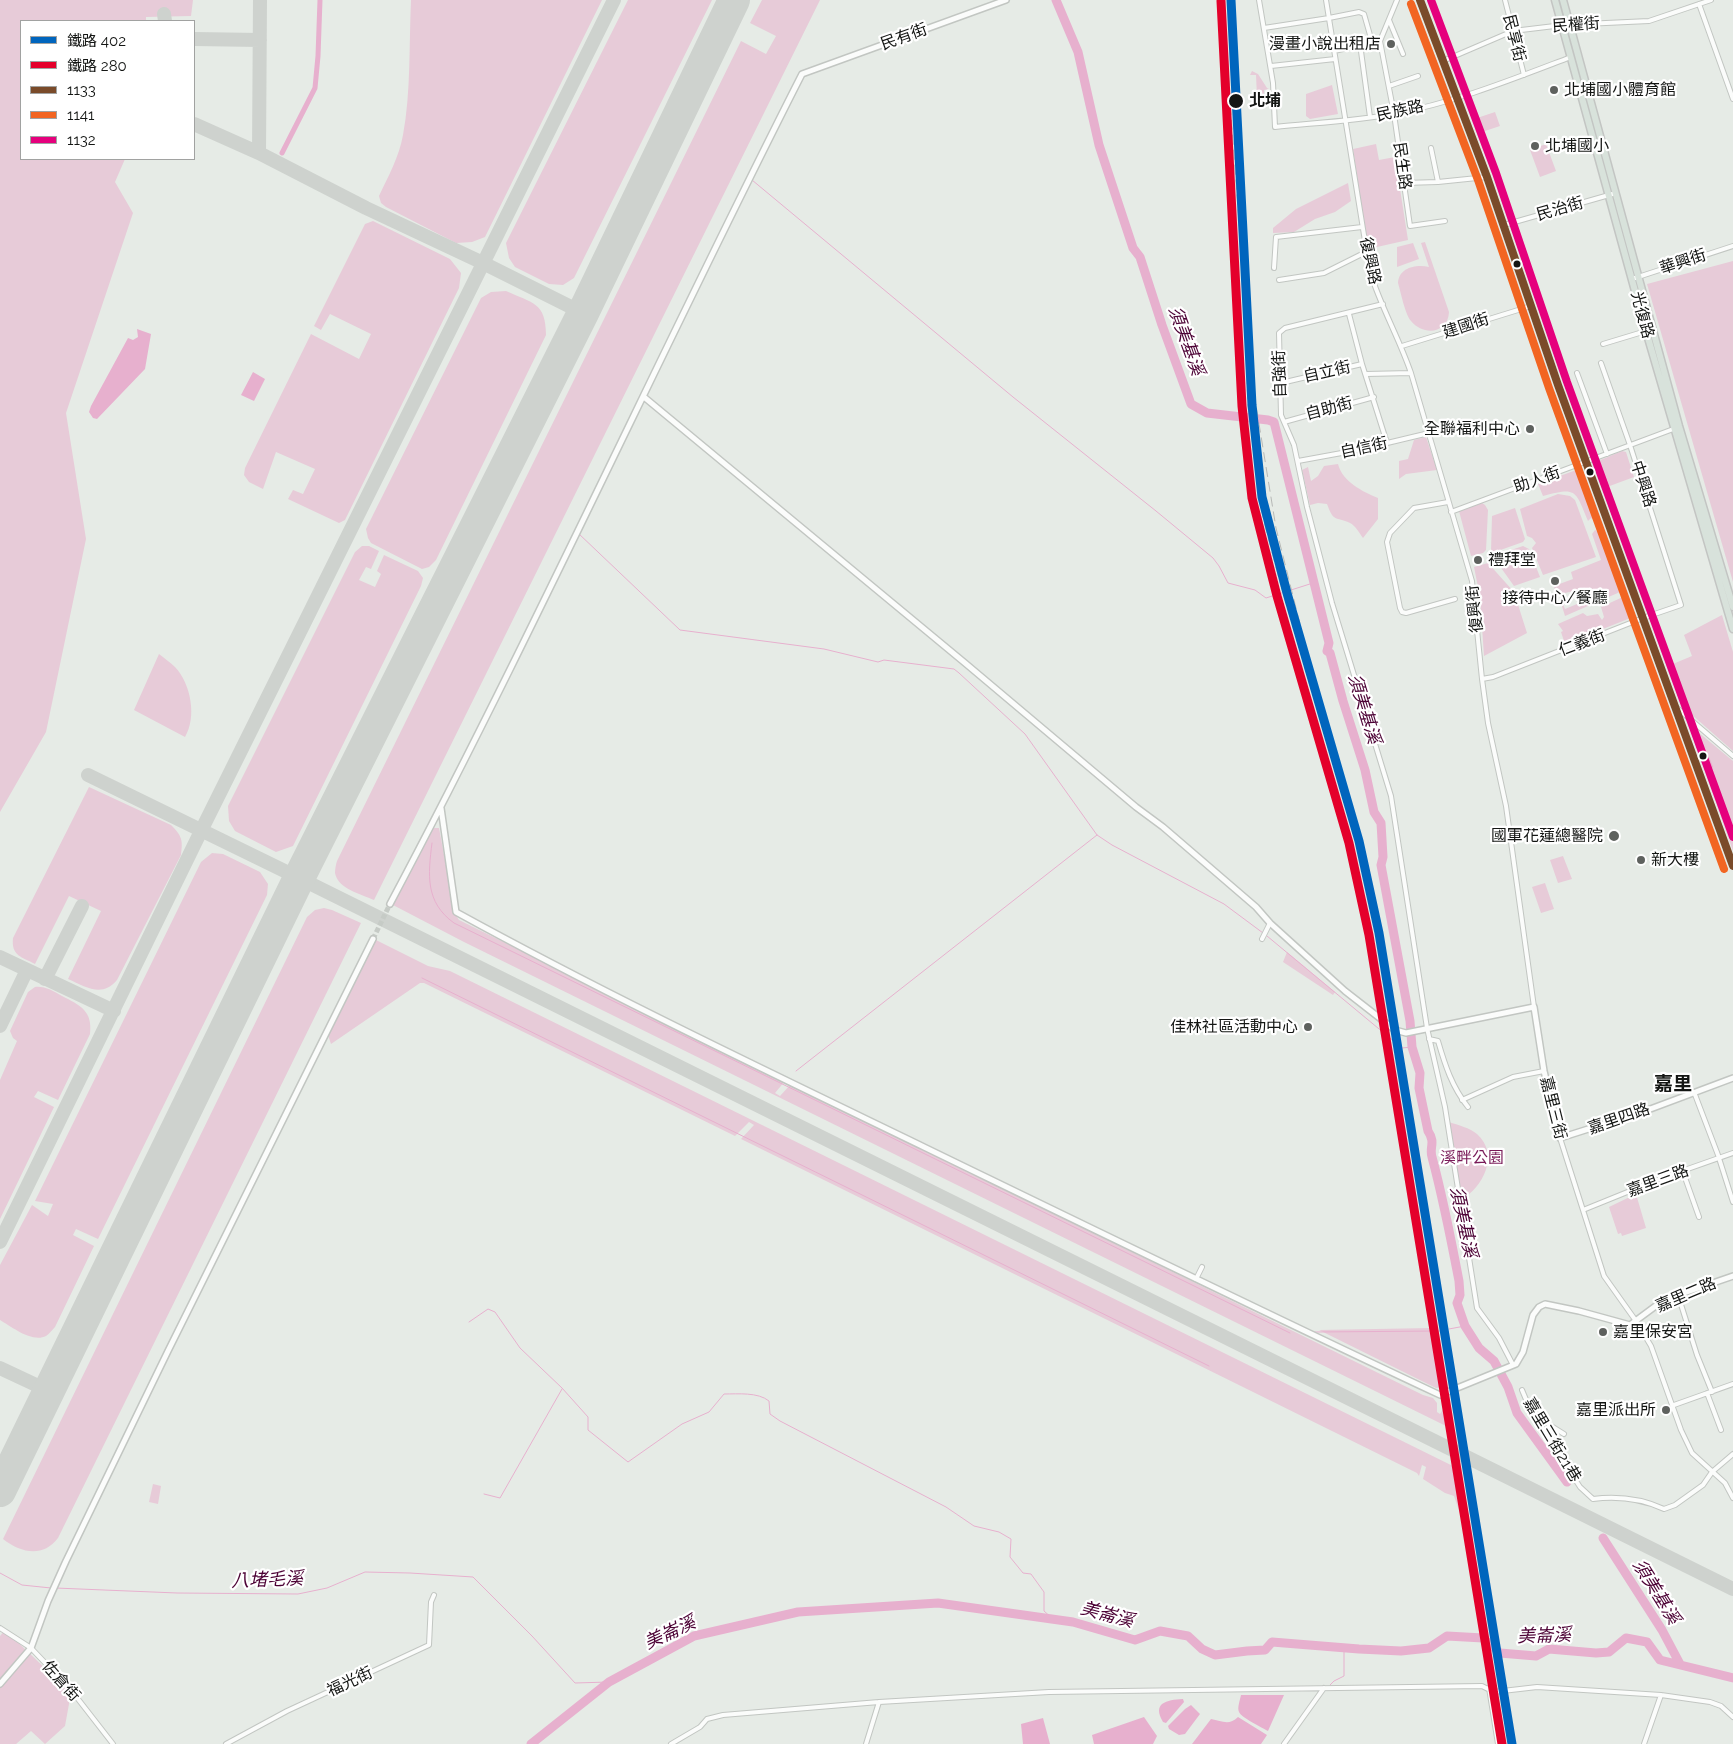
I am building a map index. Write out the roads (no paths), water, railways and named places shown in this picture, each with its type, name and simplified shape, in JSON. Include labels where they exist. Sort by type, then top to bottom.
[{"type":"main road","name":"光復路","points":[[1555,0],[1562,25],[1575,55],[1616,193],[1636,278],[1733,629]]},
{"type":"main road","name":"光復路","points":[[1563,0],[1609,195],[1636,278],[1646,331],[1733,607]]},
{"type":"street","name":"民有街","points":[[644,397],[751,174],[802,74],[1006,0]]},
{"type":"street","points":[[1259,0],[1271,66],[1335,58]]},
{"type":"street","name":"復興路","points":[[1326,0],[1366,252],[1376,292],[1402,346],[1411,373],[1451,512]]},
{"type":"street","points":[[1334,51],[1380,41],[1397,0]]},
{"type":"street","points":[[1420,0],[1487,177],[1586,462],[1733,866]]},
{"type":"street","name":"民享街","points":[[1504,0],[1524,75]]},
{"type":"street","name":"民權街","points":[[1443,61],[1513,31],[1562,25],[1649,22],[1711,0]]},
{"type":"street","points":[[1699,4],[1733,99]]},
{"type":"street","points":[[1264,28],[1358,12],[1364,14],[1372,42]]},
{"type":"street","points":[[1389,20],[1403,54]]},
{"type":"street","name":"民生路","points":[[1380,41],[1394,114],[1410,226],[1445,221]]},
{"type":"street","points":[[1360,44],[1370,117]]},
{"type":"street","name":"民族路","points":[[1271,66],[1274,127],[1394,114],[1458,98],[1575,55]]},
{"type":"street","points":[[1389,86],[1418,76]]},
{"type":"street","points":[[1431,148],[1438,182]]},
{"type":"street","points":[[1404,183],[1487,177]]},
{"type":"street","name":"民治街","points":[[1504,225],[1616,193]]},
{"type":"street","points":[[1274,268],[1276,237],[1362,227]]},
{"type":"street","name":"華興街","points":[[1636,278],[1733,246]]},
{"type":"street","points":[[1280,280],[1324,273],[1366,252]]},
{"type":"street","name":"自強街","points":[[1383,304],[1349,314],[1285,328],[1279,333],[1281,415],[1294,445],[1307,507],[1332,603],[1391,796],[1427,1028],[1445,1107],[1477,1308],[1499,1338],[1513,1365]]},
{"type":"street","name":"建國街","points":[[1402,346],[1531,306]]},
{"type":"street","points":[[1349,314],[1362,364]]},
{"type":"street","points":[[1603,344],[1646,331]]},
{"type":"street","name":"中興路","points":[[1601,363],[1682,605]]},
{"type":"street","name":"自立街","points":[[1281,383],[1362,364],[1387,443]]},
{"type":"street","points":[[1366,374],[1411,373]]},
{"type":"street","points":[[1577,373],[1607,454]]},
{"type":"street","points":[[390,904],[441,808],[644,397],[1163,828],[1256,907],[1270,923],[1345,991],[1395,1030],[1406,1033],[1534,1007]]},
{"type":"street","name":"自助街","points":[[1284,422],[1374,397]]},
{"type":"street","name":"助人街","points":[[1451,512],[1676,427]]},
{"type":"street","name":"自信街","points":[[1298,461],[1429,433]]},
{"type":"street","points":[[1448,502],[1414,508],[1390,533],[1387,542],[1402,612],[1406,613],[1455,599]]},
{"type":"street","name":"復興街","points":[[1451,512],[1472,581],[1482,679]]},
{"type":"street","name":"仁義街","points":[[1482,679],[1493,677],[1682,605]]},
{"type":"street","name":"嘉里三街","points":[[1482,679],[1488,723],[1506,806],[1544,1072],[1560,1138],[1604,1276],[1651,1346],[1674,1405],[1681,1430],[1692,1453],[1725,1483],[1733,1498]]},
{"type":"street","points":[[1676,706],[1733,756]]},
{"type":"street","points":[[441,808],[456,912],[536,956],[789,1082],[1290,1325],[1440,1395],[1513,1365]]},
{"type":"street","points":[[1262,938],[1270,923]]},
{"type":"street","points":[[0,1684],[31,1648],[48,1601],[168,1351],[373,939]]},
{"type":"street","points":[[1429,1039],[1438,1042],[1446,1069],[1462,1100],[1468,1107]]},
{"type":"street","points":[[1462,1100],[1513,1077],[1544,1072]]},
{"type":"street","name":"嘉里四路","points":[[1560,1138],[1645,1111],[1733,1078]]},
{"type":"street","points":[[1694,1092],[1733,1202]]},
{"type":"street","name":"嘉里三路","points":[[1583,1210],[1662,1178],[1733,1153]]},
{"type":"street","points":[[1683,1172],[1699,1217]]},
{"type":"street","points":[[1196,1278],[1202,1267]]},
{"type":"street","name":"嘉里二路","points":[[1513,1365],[1516,1364],[1523,1352],[1533,1314],[1544,1304],[1579,1311],[1630,1325],[1657,1305],[1678,1295],[1733,1276]]},
{"type":"street","points":[[1678,1295],[1697,1355],[1712,1392]]},
{"type":"street","points":[[1674,1405],[1733,1384]]},
{"type":"street","name":"嘉里三街21巷","points":[[1522,1390],[1530,1409],[1580,1487],[1593,1499],[1613,1497],[1649,1502],[1664,1509],[1674,1505],[1703,1485],[1712,1472]]},
{"type":"street","points":[[1707,1393],[1721,1430]]},
{"type":"street","points":[[1530,1409],[1564,1434]]},
{"type":"street","points":[[1712,1472],[1733,1454]]},
{"type":"street","name":"福光街","points":[[226,1744],[287,1711],[429,1645],[431,1602],[434,1595]]},
{"type":"street","name":"佐倉街","points":[[0,1628],[31,1648],[71,1690],[113,1744]]},
{"type":"street","points":[[672,1744],[700,1727],[707,1719],[723,1715],[879,1702],[1050,1692],[1482,1686],[1494,1692],[1537,1687],[1661,1695],[1710,1702],[1725,1709],[1733,1717]]},
{"type":"street","points":[[1284,1744],[1324,1688]]},
{"type":"street","points":[[1489,1688],[1498,1744]]},
{"type":"street","points":[[1644,1744],[1661,1695]]},
{"type":"street","points":[[866,1744],[879,1702]]},
{"type":"waterway","points":[[282,153],[315,88],[320,0]]},
{"type":"waterway","name":"須美基溪","points":[[1056,0],[1078,52],[1099,145],[1133,248],[1140,257],[1162,325],[1191,404],[1207,413],[1274,422],[1329,643],[1327,651],[1330,653],[1365,770],[1374,812],[1381,823],[1383,857],[1381,865],[1410,1021],[1412,1047],[1420,1073],[1419,1088],[1428,1131],[1432,1139],[1431,1154],[1447,1219],[1459,1281],[1460,1295],[1457,1303],[1465,1326],[1479,1348],[1494,1361],[1508,1387],[1517,1413],[1567,1482]]},
{"type":"waterway","points":[[752,180],[1013,397],[1213,558],[1228,583],[1255,590],[1266,598],[1313,583]]},
{"type":"waterway","points":[[578,533],[680,630],[824,649],[878,662],[884,660],[954,669],[1025,734],[1097,835],[1112,845],[1224,904],[1263,933]]},
{"type":"waterway","points":[[796,1071],[1097,835]]},
{"type":"waterway","points":[[432,843],[430,877],[433,897],[445,915],[454,923],[1290,1333]]},
{"type":"waterway","points":[[1267,936],[1402,1048],[1412,1047]]},
{"type":"waterway","points":[[422,978],[1209,1366]]},
{"type":"waterway","points":[[469,1322],[488,1309],[495,1312],[520,1348],[562,1388],[588,1417],[588,1430],[628,1462],[682,1424],[709,1412],[724,1394],[748,1394],[764,1398],[769,1401],[770,1414],[780,1421],[946,1507],[974,1526],[999,1532],[1011,1539],[1010,1557],[1023,1573],[1031,1574],[1044,1592],[1044,1611],[1053,1619]]},
{"type":"waterway","points":[[1449,1329],[1465,1326]]},
{"type":"waterway","points":[[1315,1332],[1440,1331]]},
{"type":"waterway","points":[[484,1494],[500,1498],[562,1389]]},
{"type":"waterway","name":"須美基溪","points":[[1603,1538],[1662,1630],[1680,1664]]},
{"type":"waterway","name":"八堵毛溪","points":[[55,1588],[177,1593],[298,1594],[327,1588],[365,1572],[473,1577],[532,1636],[575,1683],[609,1682]]},
{"type":"waterway","name":"八堵毛溪","points":[[0,1573],[22,1585],[51,1588]]},
{"type":"waterway","name":"美崙溪","points":[[531,1744],[609,1682],[694,1636],[798,1612],[938,1603],[1073,1622],[1135,1640],[1160,1631],[1188,1636],[1202,1649],[1215,1655],[1265,1650],[1272,1642],[1401,1651],[1429,1648],[1447,1636],[1483,1638],[1500,1653],[1536,1656],[1549,1649],[1596,1653],[1609,1652],[1626,1638],[1647,1642],[1660,1660],[1733,1678]]},
{"type":"waterway","points":[[1330,1685],[1344,1676],[1344,1648]]},
{"type":"waterway","points":[[1282,1744],[1319,1692]]},
{"type":"tunnel","points":[[373,939],[390,904]]},
{"type":"railway","points":[[1224,0],[1242,262],[1248,405],[1259,498],[1283,593],[1356,843],[1376,934],[1459,1431]]},
{"type":"railway","points":[[1254,393],[1276,528],[1300,624]]},
{"type":"railway","points":[[1465,1472],[1509,1744]]},
{"type":"rail line","name":"402","points":[[1231,0],[1252,405],[1262,497],[1287,593],[1359,841],[1379,933],[1512,1744]]},
{"type":"rail line","name":"280","points":[[1221,1],[1242,406],[1252,498],[1277,596],[1349,843],[1369,935],[1502,1744]]},
{"type":"place","name":"漫畫小說出租店","points":[[1391,44]]},
{"type":"place","name":"北埔國小體育館","points":[[1554,90]]},
{"type":"place","name":"北埔","points":[[1236,101]]},
{"type":"place","name":"北埔國小","points":[[1535,146]]},
{"type":"place","name":"全聯福利中心","points":[[1530,429]]},
{"type":"place","name":"禮拜堂","points":[[1478,560]]},
{"type":"place","name":"接待中心/餐廳","points":[[1555,581]]},
{"type":"place","name":"國軍花蓮總醫院","points":[[1614,836]]},
{"type":"place","name":"新大樓","points":[[1641,860]]},
{"type":"place","name":"佳林社區活動中心","points":[[1308,1027]]},
{"type":"place","name":"嘉里保安宮","points":[[1603,1332]]},
{"type":"place","name":"嘉里派出所","points":[[1666,1410]]},
{"type":"district","name":"嘉里","points":[[1673,1084]]},
{"type":"park label","name":"溪畔公園","points":[[1472,1158]]}]
